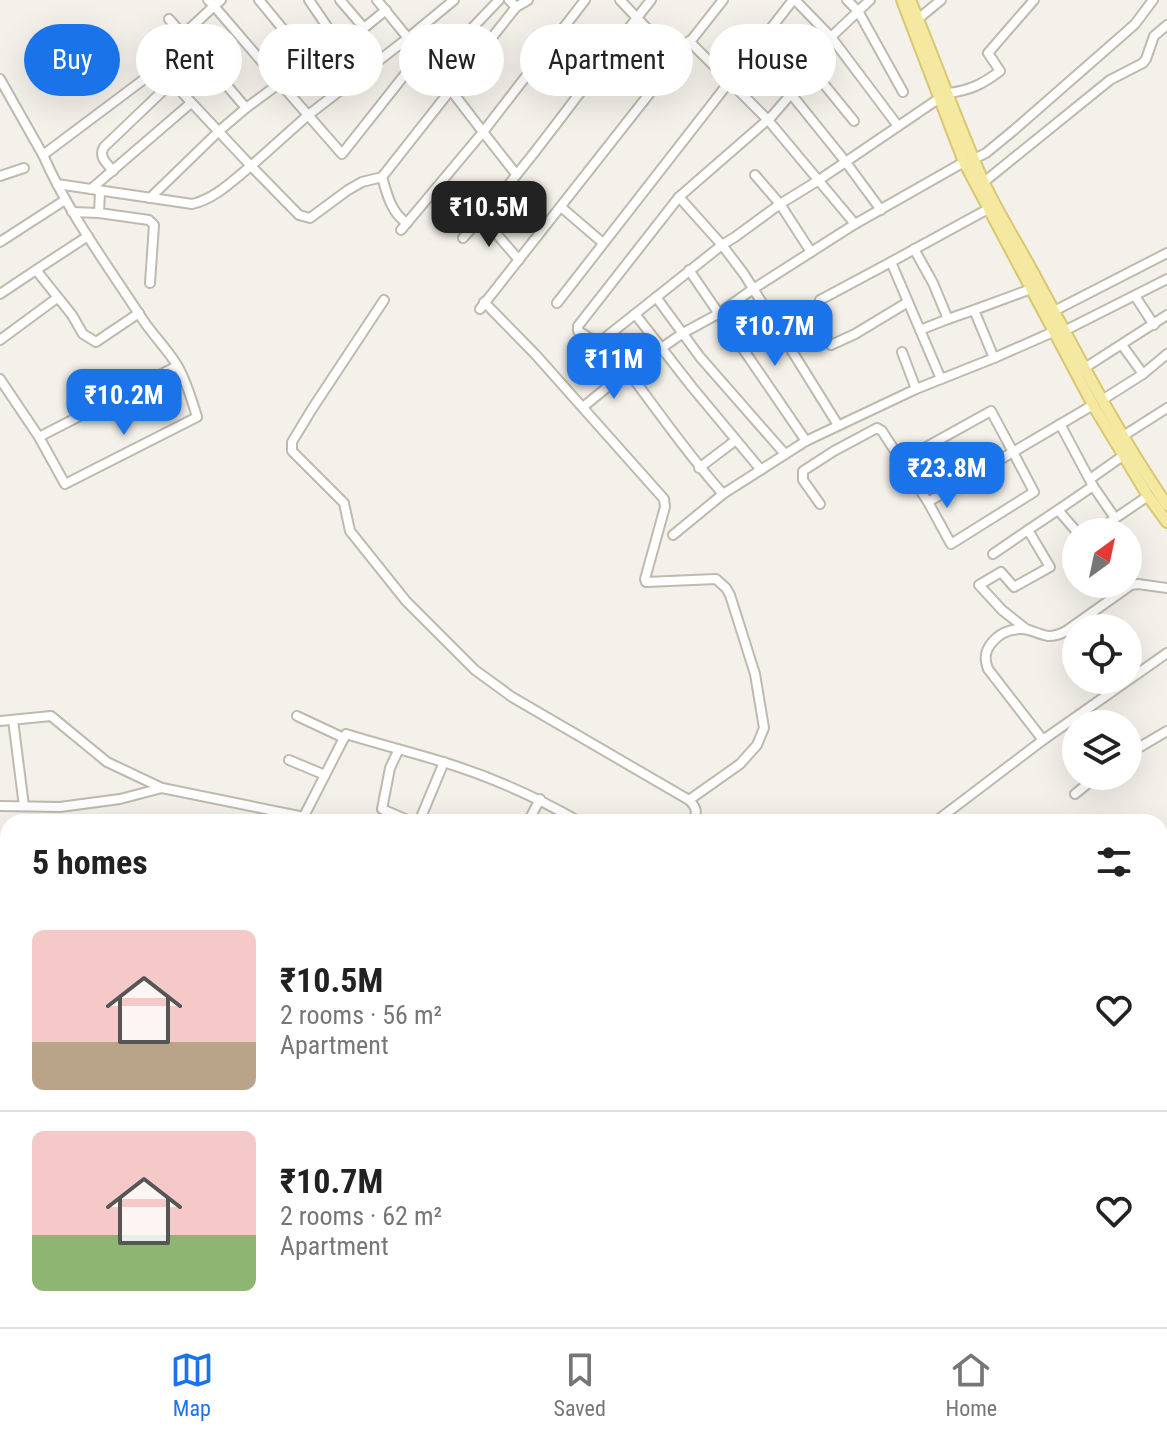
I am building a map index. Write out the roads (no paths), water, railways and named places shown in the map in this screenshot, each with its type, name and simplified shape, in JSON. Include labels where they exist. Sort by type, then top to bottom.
[{"type":"main road","points":[[902,0],[988,209],[1031,289],[1083,369],[1124,455],[1167,522]]},
{"type":"main road","points":[[910,0],[943,96]]},
{"type":"main road","points":[[969,160],[1054,311],[1059,332],[1098,402],[1167,505]]},
{"type":"street","points":[[259,0],[279,24]]},
{"type":"street","points":[[309,0],[325,24]]},
{"type":"street","points":[[340,0],[361,24]]},
{"type":"street","points":[[377,0],[399,27]]},
{"type":"street","points":[[425,24],[454,0]]},
{"type":"street","points":[[476,24],[499,0]]},
{"type":"street","points":[[509,0],[516,7]]},
{"type":"street","points":[[503,24],[516,7],[528,0]]},
{"type":"street","points":[[620,0],[644,24]]},
{"type":"street","points":[[463,238],[551,132],[651,0]]},
{"type":"street","points":[[693,36],[723,0]]},
{"type":"street","points":[[775,24],[794,0],[818,24]]},
{"type":"street","points":[[847,0],[858,11],[903,92]]},
{"type":"street","points":[[836,32],[870,0]]},
{"type":"street","points":[[918,19],[941,0]]},
{"type":"street","points":[[576,363],[689,270],[780,204],[943,96],[981,85],[1000,71],[988,53],[1034,0]]},
{"type":"street","points":[[583,407],[683,333],[718,314],[855,224],[986,153],[1108,49],[1135,24],[1153,0]]},
{"type":"street","points":[[193,24],[214,2],[258,56]]},
{"type":"street","points":[[382,177],[393,209],[404,226],[483,132],[580,2]]},
{"type":"street","points":[[369,24],[386,10]]},
{"type":"street","points":[[169,19],[173,24]]},
{"type":"street","points":[[984,182],[1110,80],[1143,63],[1154,36],[1167,25]]},
{"type":"street","points":[[836,44],[898,126]]},
{"type":"street","points":[[57,184],[192,204],[201,202],[251,166],[307,116],[399,45]]},
{"type":"street","points":[[693,45],[709,62]]},
{"type":"street","points":[[0,79],[4,98],[43,155],[72,212],[177,366],[197,417],[65,484],[39,437],[1,382]]},
{"type":"street","points":[[290,96],[342,154],[399,82]]},
{"type":"street","points":[[43,155],[136,85]]},
{"type":"street","points":[[113,171],[101,151],[157,96]]},
{"type":"street","points":[[184,96],[278,195],[304,218],[314,216],[362,182],[382,177],[446,96]]},
{"type":"street","points":[[236,96],[246,108]]},
{"type":"street","points":[[150,198],[219,131],[246,108],[267,96]]},
{"type":"street","points":[[456,96],[516,174]]},
{"type":"street","points":[[647,96],[482,306],[535,354],[664,499],[665,507],[646,582],[716,579],[730,595],[755,674],[764,728],[740,764],[689,800]]},
{"type":"street","points":[[557,303],[718,96]]},
{"type":"street","points":[[743,96],[768,120],[855,224]]},
{"type":"street","points":[[723,494],[699,468],[629,372],[600,341],[578,331],[578,326],[679,197],[768,120],[789,96]]},
{"type":"street","points":[[793,96],[881,210]]},
{"type":"street","points":[[834,96],[854,121]]},
{"type":"street","points":[[99,213],[96,190],[113,171],[191,103]]},
{"type":"street","points":[[0,176],[24,168]]},
{"type":"street","points":[[755,175],[780,204],[811,252]]},
{"type":"street","points":[[679,197],[722,245],[753,289],[838,425]]},
{"type":"street","points":[[0,242],[65,200]]},
{"type":"street","points":[[561,207],[603,243]]},
{"type":"street","points":[[820,300],[988,209]]},
{"type":"street","points":[[72,212],[153,222],[150,283]]},
{"type":"street","points":[[482,217],[519,260]]},
{"type":"street","points":[[0,294],[88,236]]},
{"type":"street","points":[[914,249],[948,319]]},
{"type":"street","points":[[1054,311],[1167,253]]},
{"type":"street","points":[[891,262],[941,379]]},
{"type":"street","points":[[36,270],[83,334],[96,342],[139,313]]},
{"type":"street","points":[[689,270],[806,441]]},
{"type":"street","points":[[673,535],[723,494],[806,441],[916,389],[1059,332],[1167,279]]},
{"type":"street","points":[[920,330],[1031,289]]},
{"type":"street","points":[[1135,296],[1154,325]]},
{"type":"street","points":[[656,297],[700,357],[785,454]]},
{"type":"street","points":[[0,340],[57,298]]},
{"type":"street","points":[[384,300],[294,438],[292,451],[344,503],[350,531],[406,601],[475,670],[512,697],[689,800],[696,814]]},
{"type":"street","points":[[831,345],[908,302]]},
{"type":"street","points":[[974,310],[994,358]]},
{"type":"street","points":[[635,314],[761,470]]},
{"type":"street","points":[[1083,369],[1167,315]]},
{"type":"street","points":[[1122,345],[1143,374]]},
{"type":"street","points":[[902,352],[916,389]]},
{"type":"street","points":[[928,502],[1098,402],[1143,374],[1167,354]]},
{"type":"street","points":[[39,437],[177,366]]},
{"type":"street","points":[[1123,436],[1167,408]]},
{"type":"street","points":[[820,504],[802,475],[810,466],[877,428],[882,431],[901,461],[928,502],[951,544],[1034,492],[991,411],[901,461]]},
{"type":"street","points":[[1060,424],[1115,518],[1148,496]]},
{"type":"street","points":[[823,434],[834,451]]},
{"type":"street","points":[[699,468],[736,440]]},
{"type":"street","points":[[993,554],[1058,510],[1124,455]]},
{"type":"street","points":[[1058,510],[1065,518]]},
{"type":"street","points":[[1026,630],[979,585],[1001,572],[1014,587],[1050,567],[1028,530]]},
{"type":"street","points":[[1043,740],[988,669],[985,653],[997,636],[1008,630],[1058,635],[1131,585],[1167,588]]},
{"type":"street","points":[[946,814],[1043,740],[1167,653]]},
{"type":"street","points":[[0,721],[51,716],[107,762],[162,788],[280,814]]},
{"type":"street","points":[[297,716],[344,738]]},
{"type":"street","points":[[13,720],[24,806]]},
{"type":"street","points":[[1142,746],[1167,731]]},
{"type":"street","points":[[306,814],[346,734],[444,762],[540,799],[566,814]]},
{"type":"street","points":[[394,814],[382,809],[390,768],[398,751]]},
{"type":"street","points":[[289,760],[325,775]]},
{"type":"street","points":[[422,814],[444,762]]},
{"type":"street","points":[[0,806],[60,807],[120,799],[162,788]]},
{"type":"street","points":[[1075,794],[1080,790]]},
{"type":"street","points":[[532,814],[540,799]]}]
